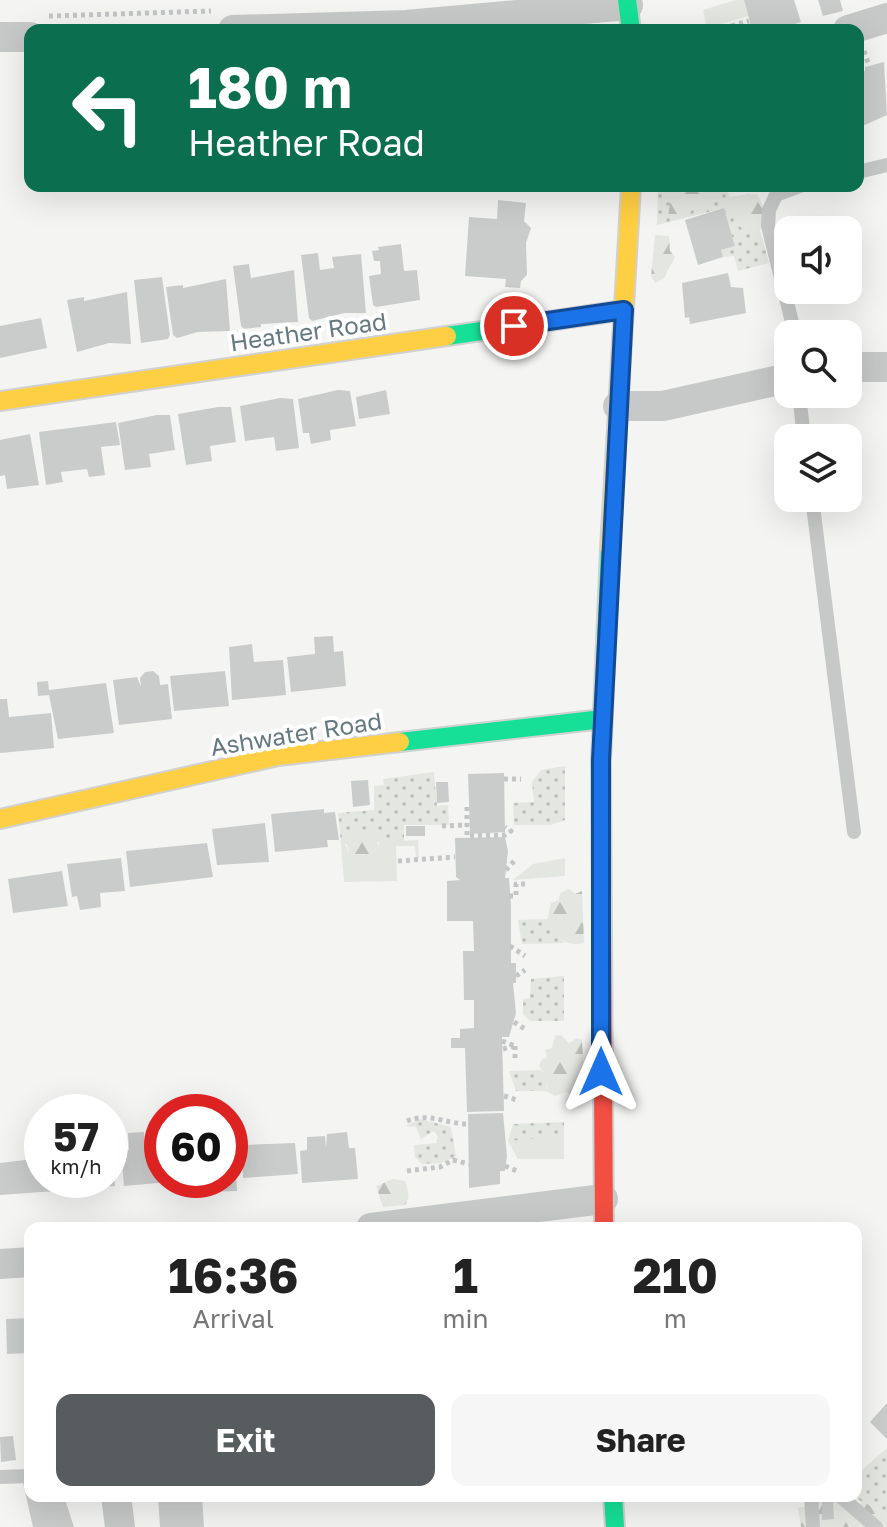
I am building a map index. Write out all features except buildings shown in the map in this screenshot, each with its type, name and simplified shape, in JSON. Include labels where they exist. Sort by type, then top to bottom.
[{"type":"street","points":[[423,24],[629,12]]},
{"type":"street","points":[[864,25],[887,18]]},
{"type":"street","points":[[0,37],[24,37]]},
{"type":"street","points":[[464,1222],[603,1213],[600,971],[603,719],[631,192]]},
{"type":"street","name":"Heather Road","points":[[0,401],[624,310]]},
{"type":"street","points":[[862,367],[887,367]]},
{"type":"street","points":[[618,406],[663,406],[774,381]]},
{"type":"street","name":"Ashwater Road","points":[[0,819],[278,756],[603,719]]},
{"type":"street","points":[[0,1264],[24,1262]]},
{"type":"street","points":[[117,1502],[120,1527]]},
{"type":"street","points":[[613,1502],[615,1527]]},
{"type":"lane","points":[[864,171],[887,165]]},
{"type":"lane","points":[[784,192],[776,195],[767,218],[792,320]]},
{"type":"lane","points":[[814,512],[854,832]]},
{"type":"lane","points":[[0,1477],[24,1476]]},
{"type":"lane","points":[[811,1502],[813,1527]]},
{"type":"lane","points":[[847,1502],[876,1527]]},
{"type":"path","points":[[738,24],[749,21]]},
{"type":"path","points":[[504,779],[521,779]]},
{"type":"path","points":[[467,807],[467,836],[505,835],[511,831],[505,827]]},
{"type":"path","points":[[442,826],[468,821]]},
{"type":"path","points":[[403,862],[455,857]]},
{"type":"path","points":[[506,870],[515,860]]},
{"type":"path","points":[[509,896],[516,896],[516,884],[526,884]]},
{"type":"path","points":[[510,946],[525,956]]},
{"type":"path","points":[[516,976],[525,970]]},
{"type":"path","points":[[514,1022],[525,1029]]},
{"type":"path","points":[[502,1041],[515,1046]]},
{"type":"path","points":[[503,1049],[515,1046]]},
{"type":"path","points":[[515,1046],[515,1059]]},
{"type":"path","points":[[504,1096],[517,1100]]},
{"type":"path","points":[[407,1121],[429,1117],[444,1124],[468,1124]]},
{"type":"path","points":[[407,1171],[440,1167],[453,1160],[469,1164]]},
{"type":"path","points":[[505,1166],[517,1171]]},
{"type":"green space","points":[[744,0],[748,16],[721,24],[706,24],[703,10]]},
{"type":"green space","points":[[658,192],[728,192],[730,199],[750,193],[769,263],[738,271],[734,256],[723,257],[721,250],[735,246],[724,208],[657,225]]},
{"type":"green space","points":[[672,192],[712,192],[714,201],[707,209],[692,210],[687,216],[672,219],[668,216]]},
{"type":"green space","points":[[757,194],[764,219],[758,233],[751,233],[737,223],[724,201],[725,197]]},
{"type":"green space","points":[[655,235],[669,236],[670,251],[675,257],[664,278],[655,283],[651,276]]},
{"type":"green space","points":[[565,766],[565,820],[550,825],[514,825],[513,803],[534,802],[532,782],[541,770]]},
{"type":"green space","points":[[434,772],[437,806],[448,805],[449,825],[404,825],[404,841],[341,844],[338,813],[374,810],[374,786],[384,785],[383,779]]},
{"type":"green space","points":[[362,829],[373,833],[379,847],[368,855],[349,854],[346,840],[352,831]]},
{"type":"green space","points":[[418,840],[419,858],[416,858],[415,846],[396,846],[397,881],[344,882],[341,844],[345,844],[349,854],[368,855],[379,847],[379,842]]},
{"type":"green space","points":[[565,858],[565,876],[513,880],[533,864]]},
{"type":"green space","points":[[569,889],[575,894],[582,891],[584,943],[572,944],[561,939],[547,921],[551,903],[559,900],[560,893]]},
{"type":"green space","points":[[547,919],[552,930],[565,943],[522,944],[518,920]]},
{"type":"green space","points":[[564,976],[564,1021],[530,1021],[523,1014],[523,999],[530,998],[531,979]]},
{"type":"green space","points":[[561,1035],[569,1043],[577,1038],[582,1040],[585,1092],[574,1096],[566,1092],[555,1096],[546,1091],[547,1084],[543,1081],[546,1074],[539,1066],[542,1059],[547,1058],[545,1050],[552,1048],[555,1036]]},
{"type":"green space","points":[[541,1070],[547,1074],[546,1091],[516,1091],[509,1071]]},
{"type":"green space","points":[[420,1119],[451,1127],[456,1156],[441,1163],[422,1164],[415,1157],[414,1145],[437,1143],[438,1137],[434,1131],[421,1139],[416,1127],[405,1126]]},
{"type":"green space","points":[[564,1122],[564,1136],[511,1145],[508,1141],[513,1124]]},
{"type":"green space","points":[[564,1136],[564,1159],[518,1159],[508,1141]]},
{"type":"green space","points":[[393,1179],[405,1181],[408,1199],[405,1205],[383,1207],[376,1186]]},
{"type":"green space","points":[[887,1448],[887,1520],[883,1523],[861,1502],[862,1470]]},
{"type":"green space","points":[[809,1502],[865,1502],[883,1517],[887,1513],[887,1527],[801,1527],[798,1508]]},
{"type":"traffic: fast","points":[[627,0],[630,24]]},
{"type":"traffic: fast","points":[[447,336],[624,310]]},
{"type":"traffic: fast","points":[[602,932],[601,760],[610,549]]},
{"type":"traffic: fast","points":[[400,742],[603,719]]},
{"type":"traffic: fast","points":[[613,1502],[615,1527]]},
{"type":"traffic: slow","points":[[610,549],[631,192]]},
{"type":"traffic: slow","points":[[0,401],[447,336]]},
{"type":"traffic: slow","points":[[0,819],[278,756],[400,742]]},
{"type":"traffic: jam","points":[[602,932],[604,1222]]},
{"type":"route","points":[[514,326],[624,310],[615,430],[601,760],[601,1072]]}]
